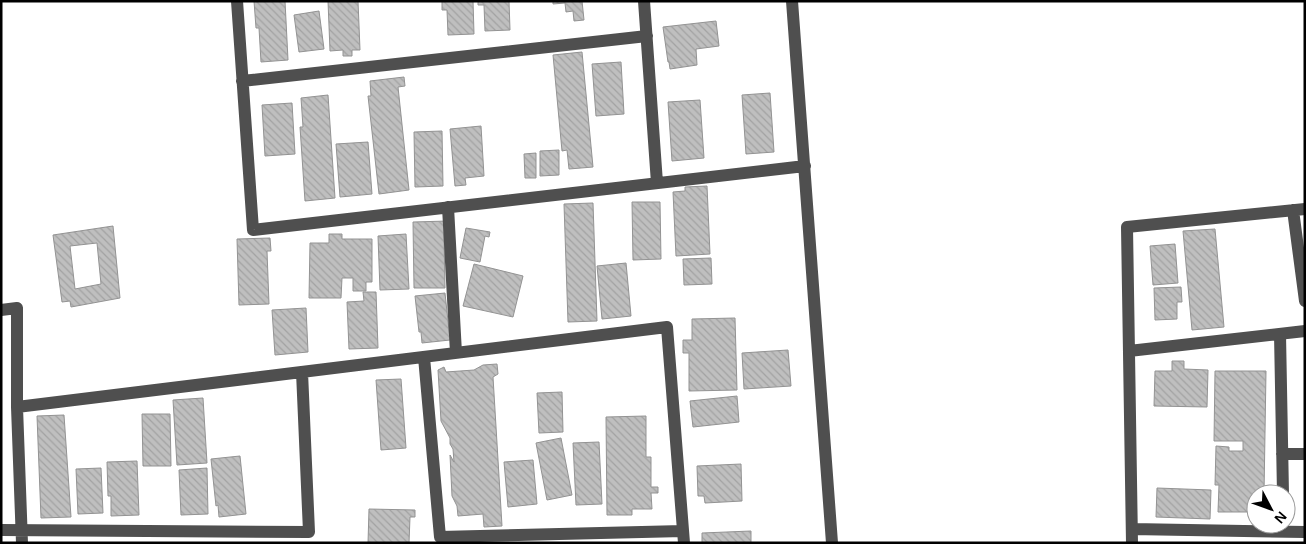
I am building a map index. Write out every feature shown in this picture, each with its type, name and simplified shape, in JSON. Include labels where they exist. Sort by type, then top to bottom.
[{"type":"street","points":[[237,1],[252,230],[805,166]]},
{"type":"street","points":[[644,1],[657,183]]},
{"type":"street","points":[[792,1],[832,543]]},
{"type":"street","points":[[242,81],[647,36]]},
{"type":"street","points":[[448,207],[456,352]]},
{"type":"street","points":[[1132,543],[1127,227],[1299,210],[1305,301]]},
{"type":"street","points":[[1,310],[17,308],[17,407],[22,537]]},
{"type":"street","points":[[17,407],[667,327],[684,537],[440,537],[424,357]]},
{"type":"street","points":[[1129,351],[1305,331]]},
{"type":"street","points":[[1280,334],[1283,484]]},
{"type":"street","points":[[1,530],[22,537],[308,532],[302,372]]},
{"type":"street","points":[[1282,454],[1305,454]]},
{"type":"street","points":[[1132,529],[1246,528]]},
{"type":"building","points":[[254,1],[285,1],[288,60],[261,62],[259,28],[256,28]]},
{"type":"building","points":[[328,1],[358,1],[360,50],[352,50],[352,56],[343,56],[343,50],[330,51]]},
{"type":"building","points":[[442,1],[473,1],[474,34],[448,35],[447,10],[442,10]]},
{"type":"building","points":[[478,1],[509,1],[510,30],[485,31],[484,5],[478,5]]},
{"type":"building","points":[[553,1],[582,1],[584,20],[574,21],[573,11],[566,12],[565,3],[553,4]]},
{"type":"building","points":[[319,11],[324,49],[299,52],[294,15]]},
{"type":"building","points":[[716,21],[719,46],[696,49],[697,65],[670,69],[663,27]]},
{"type":"building","points":[[582,52],[593,167],[569,169],[567,150],[562,151],[553,55]]},
{"type":"building","points":[[621,62],[624,114],[596,116],[592,64]]},
{"type":"building","points":[[404,77],[405,86],[398,87],[409,190],[379,194],[368,96],[371,96],[370,81]]},
{"type":"building","points":[[770,93],[774,152],[746,154],[742,95]]},
{"type":"building","points":[[328,95],[335,198],[305,201],[300,127],[303,127],[301,98]]},
{"type":"building","points":[[700,100],[704,158],[672,161],[668,102]]},
{"type":"building","points":[[292,103],[295,154],[265,156],[262,105]]},
{"type":"building","points":[[481,126],[484,176],[465,178],[466,185],[455,186],[450,129]]},
{"type":"building","points":[[442,131],[443,186],[415,187],[414,132]]},
{"type":"building","points":[[368,142],[372,194],[340,197],[336,144]]},
{"type":"building","points":[[559,150],[559,175],[540,176],[540,151]]},
{"type":"building","points":[[536,153],[536,178],[525,178],[524,154]]},
{"type":"building","points":[[707,186],[710,254],[676,256],[673,192],[685,191],[685,187]]},
{"type":"building","points":[[632,202],[660,202],[661,259],[633,260]]},
{"type":"building","points":[[593,203],[597,321],[568,322],[564,204]]},
{"type":"building","points":[[448,221],[444,235],[445,288],[414,288],[413,222]]},
{"type":"building","points":[[113,226],[120,298],[71,307],[70,301],[62,302],[53,235]],"holes":[[[97,243],[101,284],[75,289],[70,246]]]},
{"type":"building","points":[[466,228],[490,232],[489,237],[485,236],[480,262],[460,258]]},
{"type":"building","points":[[1215,229],[1224,327],[1192,330],[1183,231]]},
{"type":"building","points":[[329,234],[342,234],[342,239],[372,239],[372,282],[366,282],[366,291],[353,291],[353,278],[342,278],[341,298],[309,298],[310,243],[329,243]]},
{"type":"building","points":[[406,234],[409,289],[380,290],[378,236]]},
{"type":"building","points":[[270,238],[271,251],[267,251],[269,304],[239,305],[237,239]]},
{"type":"building","points":[[1175,244],[1178,283],[1153,285],[1150,246]]},
{"type":"building","points":[[711,258],[712,284],[684,285],[683,259]]},
{"type":"building","points":[[626,263],[631,316],[602,319],[597,266]]},
{"type":"building","points":[[474,264],[523,276],[513,317],[463,306]]},
{"type":"building","points":[[1181,287],[1182,302],[1177,302],[1177,319],[1155,320],[1154,288]]},
{"type":"building","points":[[363,292],[376,292],[378,348],[349,349],[347,302],[364,301]]},
{"type":"building","points":[[445,293],[450,340],[422,343],[415,296]]},
{"type":"building","points":[[306,308],[308,352],[275,355],[272,310]]},
{"type":"building","points":[[735,318],[737,390],[689,391],[689,353],[683,353],[683,340],[692,340],[692,319]]},
{"type":"building","points":[[788,350],[791,386],[744,389],[742,353]]},
{"type":"building","points":[[1172,361],[1184,361],[1184,369],[1208,370],[1207,407],[1154,406],[1155,371],[1172,371]]},
{"type":"building","points":[[497,364],[498,374],[493,377],[502,526],[484,527],[483,514],[458,516],[457,506],[452,496],[450,455],[454,462],[453,449],[450,444],[450,438],[441,421],[438,370],[444,367],[446,372],[474,370],[483,365]]},
{"type":"building","points":[[1215,371],[1266,371],[1264,484],[1246,484],[1246,512],[1218,512],[1219,485],[1215,485],[1216,446],[1229,447],[1229,451],[1243,451],[1243,441],[1214,441]]},
{"type":"building","points":[[401,379],[406,448],[381,450],[376,380]]},
{"type":"building","points":[[562,392],[563,432],[539,433],[537,393]]},
{"type":"building","points":[[737,396],[739,422],[693,427],[690,401]]},
{"type":"building","points":[[203,398],[207,463],[177,465],[173,400]]},
{"type":"building","points":[[142,414],[170,414],[171,466],[143,466]]},
{"type":"building","points":[[64,415],[71,517],[41,518],[37,416]]},
{"type":"building","points":[[646,416],[646,457],[651,457],[651,487],[658,487],[658,493],[651,493],[652,509],[632,509],[632,515],[607,515],[606,417]]},
{"type":"building","points":[[561,438],[572,495],[547,500],[536,443]]},
{"type":"building","points":[[599,442],[602,504],[576,505],[573,443]]},
{"type":"building","points":[[240,456],[246,514],[219,517],[211,459]]},
{"type":"building","points":[[533,460],[537,504],[508,507],[504,462]]},
{"type":"building","points":[[137,461],[139,515],[111,516],[111,496],[108,496],[107,462]]},
{"type":"building","points":[[741,464],[742,501],[705,503],[704,496],[698,496],[697,466]]},
{"type":"building","points":[[101,468],[103,513],[78,514],[76,469]]},
{"type":"building","points":[[207,468],[208,514],[181,515],[179,470]]},
{"type":"building","points":[[1157,488],[1211,490],[1210,519],[1156,517]]},
{"type":"building","points":[[369,509],[415,510],[415,517],[410,517],[409,543],[368,543]]},
{"type":"building","points":[[751,531],[751,543],[702,543],[702,533]]}]
